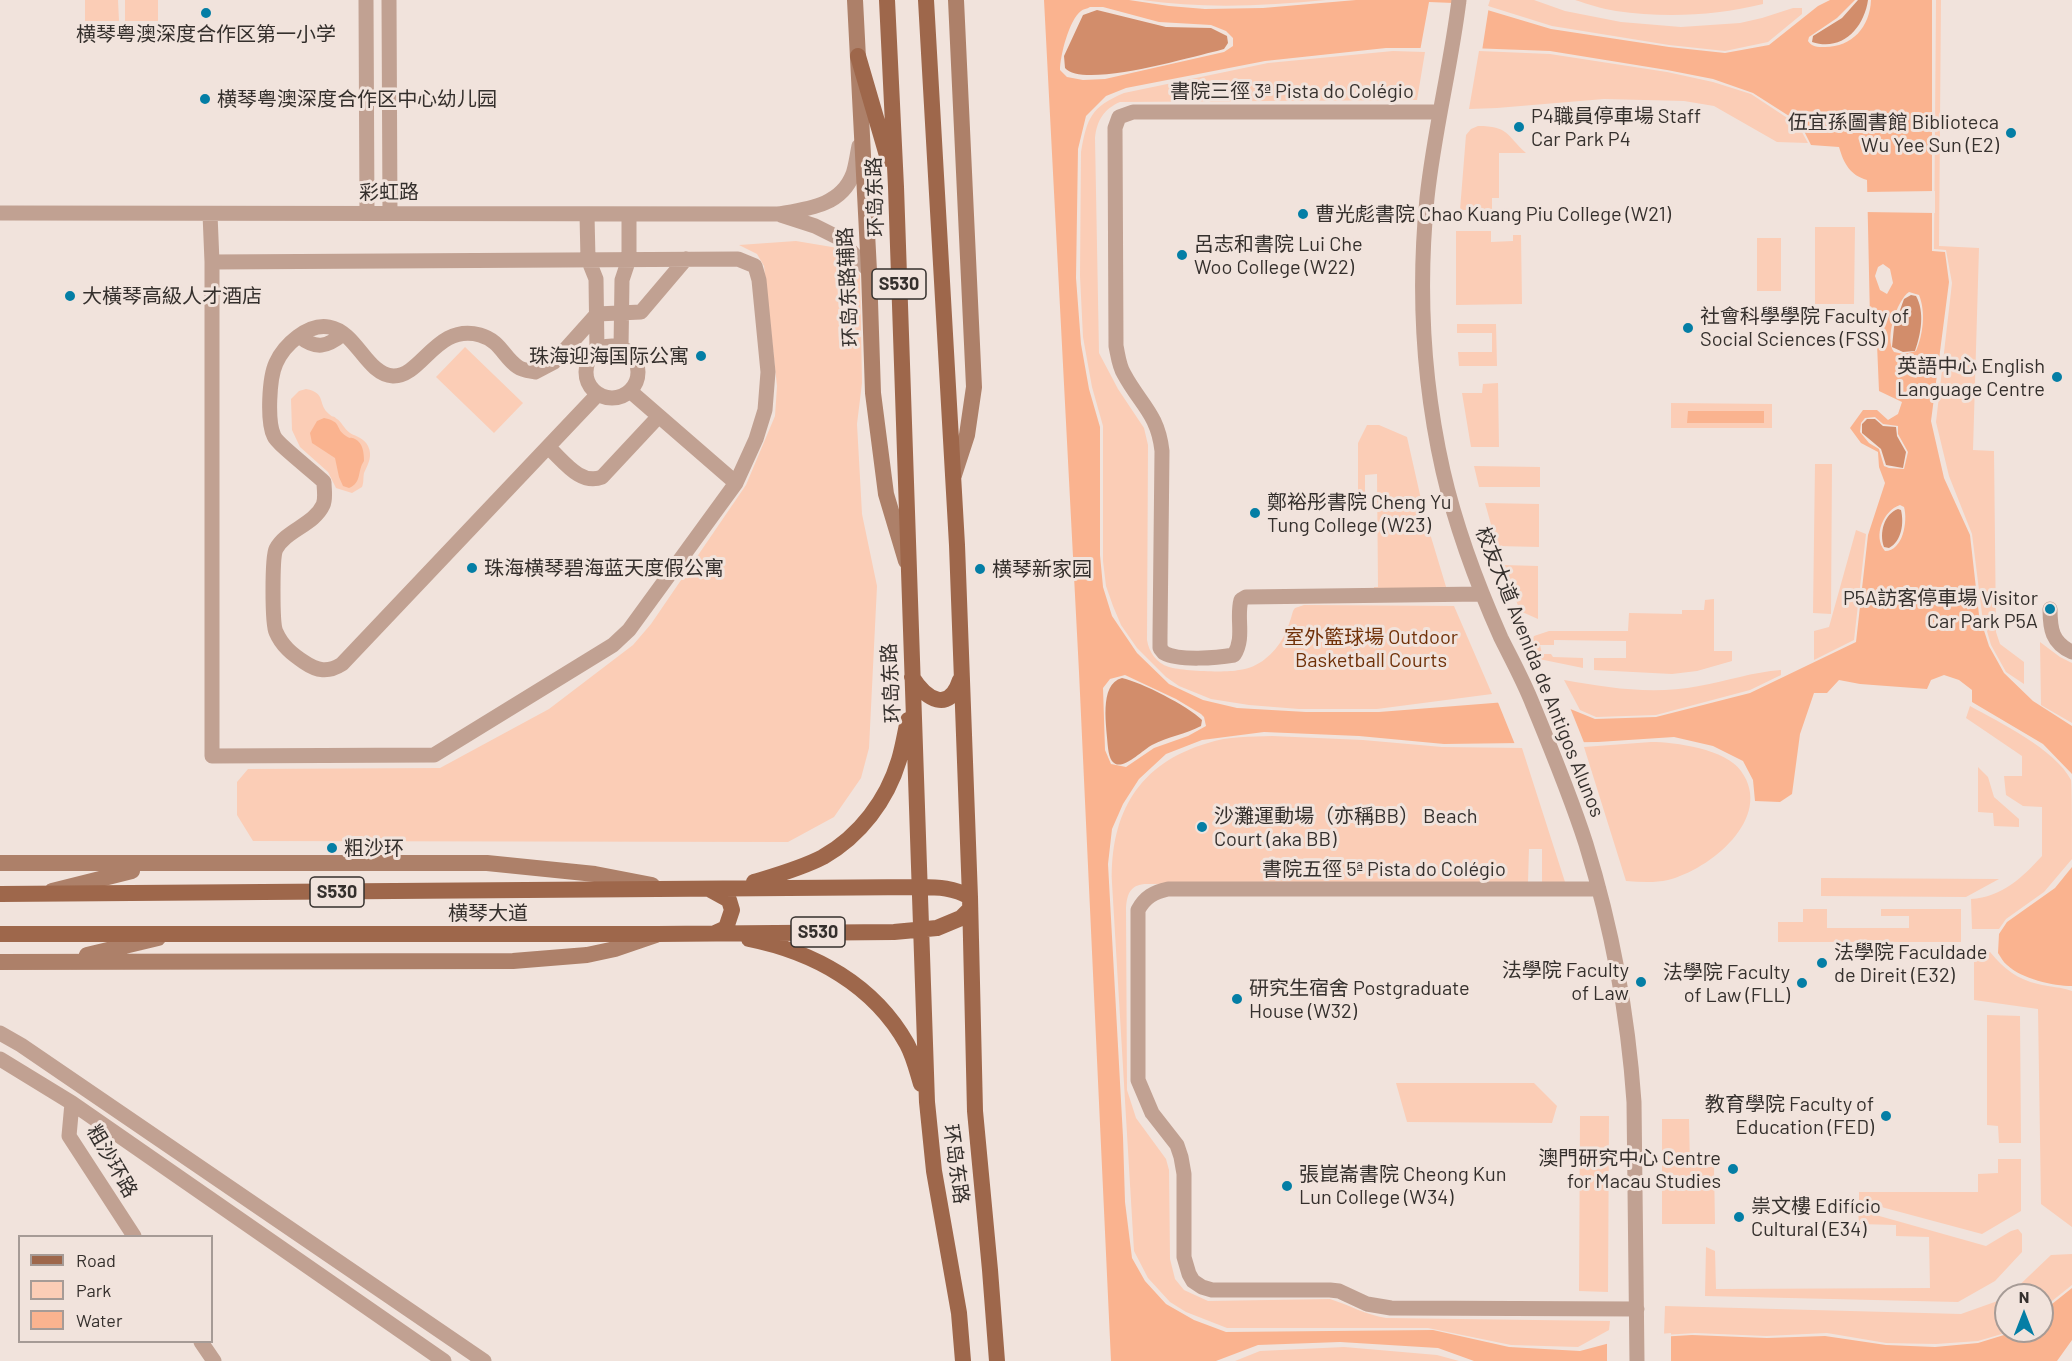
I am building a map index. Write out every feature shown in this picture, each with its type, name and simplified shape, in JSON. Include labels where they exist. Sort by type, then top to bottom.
[{"type":"main road","name":"环岛东路辅路","points":[[855,0],[873,393],[886,494],[908,568]]},
{"type":"main road","name":"环岛东路","points":[[887,0],[896,187],[927,1102],[936,1189],[959,1313],[963,1361]]},
{"type":"main road","name":"环岛东路","points":[[926,0],[962,676],[975,1111],[997,1361]]},
{"type":"main road","points":[[953,476],[968,435],[974,387],[956,0]]},
{"type":"main road","points":[[858,56],[896,187]]},
{"type":"main road","points":[[911,676],[927,696],[944,700],[952,697],[957,691],[962,676]]},
{"type":"main road","points":[[736,888],[793,870],[824,856],[861,828],[876,810],[899,761],[913,695]]},
{"type":"main road","points":[[0,863],[487,863],[595,874],[673,889]]},
{"type":"main road","points":[[41,894],[159,864]]},
{"type":"main road","name":"横琴大道","points":[[0,894],[920,886],[958,891],[970,903],[961,918],[921,930],[657,934],[0,934]]},
{"type":"main road","points":[[709,888],[729,900],[732,910],[726,928],[715,933]]},
{"type":"main road","points":[[715,933],[770,943],[806,955],[857,985],[877,1004],[907,1044],[927,1102]]},
{"type":"main road","points":[[0,962],[513,961],[586,955],[615,949],[657,934]]},
{"type":"main road","points":[[53,962],[169,935]]},
{"type":"street","points":[[366,0],[367,213]]},
{"type":"street","points":[[389,0],[390,213]]},
{"type":"street","name":"校友大道 Avenida de Antigos Alunos","points":[[1459,2],[1427,197],[1423,254],[1423,309],[1436,436],[1451,502],[1482,594],[1531,700],[1571,800],[1599,889],[1615,958],[1632,1073],[1637,1361]]},
{"type":"street","name":"書院三徑 3ª Pista do Colégio","points":[[1440,112],[1144,112],[1124,114],[1119,117],[1115,128],[1115,331],[1122,373],[1150,411],[1160,435],[1162,451],[1160,648],[1164,653],[1169,656],[1234,655],[1239,644],[1239,606],[1241,600],[1246,597],[1482,594]]},
{"type":"street","points":[[778,214],[818,207],[838,195],[853,175],[861,137]]},
{"type":"street","name":"彩虹路","points":[[0,213],[778,214]]},
{"type":"street","points":[[210,214],[212,262],[212,756],[434,755],[613,645],[629,630],[736,483],[756,439],[765,410],[768,372],[758,271],[755,266],[738,259],[212,262]]},
{"type":"street","points":[[587,214],[588,259],[597,279],[597,351]]},
{"type":"street","points":[[621,348],[622,280],[629,259],[628,214]]},
{"type":"street","points":[[778,214],[815,226],[839,238],[869,271]]},
{"type":"street","points":[[598,394],[342,664],[331,671],[314,668],[289,652],[275,631],[275,551],[283,540],[314,516],[323,505],[325,495],[324,482],[274,437],[270,419],[272,376],[276,362],[299,336],[311,328],[330,327],[343,334],[381,373],[395,376],[407,372],[442,340],[460,334],[478,334],[494,341],[518,367],[536,372],[554,362],[597,314],[641,312],[686,259]]},
{"type":"street","points":[[604,348],[621,348],[628,352],[637,367],[635,384],[630,391],[615,398],[606,398],[591,389],[586,373],[587,364],[597,351],[604,348]]},
{"type":"street","points":[[630,391],[736,483]]},
{"type":"street","points":[[548,447],[583,479],[594,480],[602,477],[659,416]]},
{"type":"street","points":[[2050,609],[2054,638],[2072,652]]},
{"type":"street","name":"書院五徑 5ª Pista do Colégio","points":[[1599,889],[1168,888],[1149,896],[1138,910],[1137,1072],[1144,1097],[1152,1113],[1177,1145],[1181,1157],[1184,1174],[1184,1257],[1193,1281],[1202,1287],[1212,1290],[1330,1290],[1339,1291],[1367,1304],[1391,1308],[1637,1316]]},
{"type":"street","points":[[0,1033],[21,1045],[484,1361]]},
{"type":"street","points":[[0,1059],[72,1103],[444,1361]]},
{"type":"street","name":"粗沙环路","points":[[72,1103],[69,1136],[133,1235]]},
{"type":"street","points":[[202,1343],[213,1361]]},
{"type":"green space","points":[[85,0],[118,0],[119,21],[85,21]]},
{"type":"green space","points":[[125,0],[158,0],[158,21],[125,21]]},
{"type":"green space","points":[[1142,0],[1326,0],[1234,6],[1188,5]]},
{"type":"green space","points":[[1490,0],[1534,0],[1565,11],[1621,22],[1681,27],[1740,23],[1793,8],[1802,8],[1802,14],[1768,42],[1725,51],[1669,45],[1552,26],[1488,6]]},
{"type":"green space","points":[[1575,0],[1763,0],[1763,4],[1708,13],[1652,15],[1600,8]]},
{"type":"green space","points":[[1936,0],[1941,0],[1939,246],[1979,248],[1973,450],[1994,451],[1996,632],[2000,644],[2024,662],[2024,684],[2006,672],[1991,645],[1982,614],[1972,534],[1949,476],[1936,422],[1952,283],[1946,250],[1934,249]]},
{"type":"green space","name":"室外籃球場 Outdoor Basketball Courts","points":[[1393,51],[1425,52],[1417,100],[1120,102],[1106,112],[1100,121],[1095,138],[1099,353],[1118,389],[1144,428],[1148,445],[1147,640],[1151,653],[1157,660],[1169,667],[1193,670],[1224,671],[1249,668],[1262,661],[1280,644],[1293,611],[1304,605],[1454,606],[1492,694],[1377,709],[1299,709],[1211,699],[1179,686],[1166,677],[1137,648],[1121,625],[1106,586],[1103,561],[1103,426],[1092,387],[1083,337],[1080,276],[1081,152],[1086,130],[1097,109],[1124,93],[1268,63]]},
{"type":"green space","points":[[1479,51],[1550,54],[1667,72],[1713,82],[1751,94],[1798,125],[1808,143],[1777,142],[1714,106],[1684,101],[1604,99],[1469,109]]},
{"type":"green space","points":[[1478,126],[1502,130],[1526,153],[1499,153],[1499,198],[1492,198],[1492,210],[1460,210],[1466,135]]},
{"type":"green space","points":[[1815,227],[1855,227],[1854,304],[1815,304]]},
{"type":"green space","points":[[1456,231],[1491,231],[1491,242],[1513,241],[1513,235],[1521,235],[1522,304],[1456,305]]},
{"type":"green space","points":[[1757,238],[1781,238],[1781,291],[1757,291]]},
{"type":"green space","points":[[796,241],[838,248],[860,275],[862,383],[857,424],[862,514],[877,586],[869,748],[861,778],[834,817],[788,842],[253,841],[237,815],[237,782],[248,769],[440,768],[549,709],[633,645],[651,624],[746,485],[775,416],[777,386],[764,266],[757,254],[739,245]]},
{"type":"green space","points":[[1457,324],[1496,324],[1497,366],[1459,366],[1458,352],[1492,352],[1492,333],[1457,333]]},
{"type":"green space","points":[[465,347],[523,403],[494,433],[436,377]]},
{"type":"green space","points":[[1498,383],[1499,447],[1471,447],[1462,393],[1482,393],[1483,384]]},
{"type":"green space","points":[[306,389],[317,393],[325,410],[339,420],[346,430],[362,439],[368,446],[370,457],[362,487],[352,493],[336,488],[328,472],[300,447],[292,430],[291,399],[299,391]]},
{"type":"green space","points":[[1671,403],[1772,404],[1772,428],[1671,428]]},
{"type":"green space","points":[[1367,425],[1379,425],[1407,437],[1425,517],[1447,590],[1374,592],[1374,587],[1378,587],[1377,474],[1365,475],[1365,507],[1358,507],[1358,443]]},
{"type":"green space","points":[[1815,464],[1832,464],[1831,614],[1813,613]]},
{"type":"green space","points":[[1474,466],[1540,467],[1540,487],[1479,487]]},
{"type":"green space","points":[[1485,503],[1539,504],[1539,547],[1497,546]]},
{"type":"green space","points":[[1856,530],[1866,534],[1854,640],[1814,660],[1814,631],[1829,627]]},
{"type":"green space","points":[[1503,565],[1538,566],[1538,619],[1520,611]]},
{"type":"green space","points":[[1714,599],[1714,651],[1732,651],[1732,661],[1697,671],[1672,674],[1594,670],[1594,658],[1626,658],[1626,641],[1554,640],[1554,645],[1540,645],[1542,654],[1551,654],[1553,657],[1583,658],[1583,668],[1539,659],[1532,641],[1534,636],[1549,631],[1628,631],[1629,613],[1682,614],[1682,610],[1704,610],[1705,600]]},
{"type":"green space","points":[[2040,642],[2072,663],[2072,723],[2041,705]]},
{"type":"green space","points":[[1781,670],[1781,675],[1750,690],[1656,715],[1596,717],[1580,710],[1564,680],[1614,688],[1665,690],[1682,689]]},
{"type":"green space","points":[[1970,706],[2040,748],[2064,769],[2071,780],[2072,859],[2044,892],[2006,919],[1999,929],[1972,929],[1971,899],[1992,895],[2011,885],[2042,856],[2042,807],[2023,806],[2006,795],[2004,776],[2022,776],[2022,756],[1966,718]]},
{"type":"green space","points":[[1272,736],[1363,740],[1442,747],[1522,748],[1565,882],[1542,882],[1542,849],[1529,849],[1528,882],[1142,884],[1131,890],[1126,908],[1127,1090],[1136,1118],[1166,1159],[1169,1170],[1170,1259],[1175,1279],[1184,1290],[1208,1301],[1330,1299],[1386,1318],[1610,1321],[1609,1330],[1578,1347],[1511,1345],[1428,1328],[1227,1328],[1186,1312],[1170,1302],[1148,1278],[1134,1251],[1112,883],[1116,834],[1133,794],[1164,763],[1184,752],[1223,739]]},
{"type":"green space","points":[[1651,742],[1699,748],[1734,763],[1741,771],[1749,789],[1750,806],[1744,824],[1733,839],[1718,854],[1701,865],[1668,880],[1626,881],[1584,747]]},
{"type":"green space","points":[[1978,767],[1988,777],[1994,797],[2019,819],[2019,827],[1994,826],[1993,813],[1978,812]]},
{"type":"green space","points":[[1821,878],[1999,879],[1966,897],[1821,896]]},
{"type":"green space","points":[[1803,909],[1827,909],[1827,928],[1909,928],[1909,916],[1881,916],[1881,909],[1961,909],[1961,942],[1778,942],[1778,922],[1803,922]]},
{"type":"green space","points":[[1974,952],[1990,952],[2006,968],[2024,979],[2072,991],[2072,1227],[2041,1204],[2038,1009],[1974,1000]]},
{"type":"green space","points":[[1987,1015],[2020,1016],[2021,1143],[1999,1143],[1998,1126],[1987,1125]]},
{"type":"green space","points":[[1396,1083],[1534,1083],[1557,1106],[1552,1123],[1407,1122]]},
{"type":"green space","points":[[1580,1116],[1609,1116],[1608,1292],[1579,1291]]},
{"type":"green space","points":[[1662,1119],[1689,1119],[1690,1167],[1714,1167],[1715,1224],[1662,1224]]},
{"type":"green space","points":[[1998,1159],[2021,1159],[2021,1211],[1982,1234],[1859,1201],[1859,1192],[1978,1192],[1978,1174],[1998,1173]]},
{"type":"green space","points":[[1858,1210],[1986,1246],[2018,1229],[2022,1234],[2022,1252],[1995,1281],[1958,1302],[1705,1296],[1706,1247],[1715,1251],[1716,1289],[1930,1288],[1929,1237],[1896,1236],[1896,1225],[1859,1224]]},
{"type":"green space","points":[[2072,1254],[2072,1285],[2054,1299],[2054,1283],[2022,1283],[2051,1255]]},
{"type":"green space","points":[[1994,1302],[1994,1336],[1978,1341],[1936,1344],[1886,1343],[1827,1333],[1766,1336],[1695,1333],[1664,1335],[1665,1306],[1961,1314]]},
{"type":"green space","points":[[1344,1347],[1437,1355],[1459,1361],[1235,1361],[1260,1351]]},
{"type":"shaded area","points":[[1858,0],[1868,0],[1866,10],[1862,20],[1850,35],[1833,44],[1812,42],[1813,36],[1842,18]]},
{"type":"shaded area","points":[[1097,10],[1166,27],[1211,28],[1227,36],[1228,43],[1224,49],[1138,70],[1093,75],[1076,74],[1065,68],[1064,56],[1083,15]]},
{"type":"shaded area","points":[[1911,295],[1916,296],[1919,302],[1920,330],[1915,351],[1903,352],[1892,347],[1894,327],[1904,299]]},
{"type":"shaded area","points":[[1867,419],[1875,419],[1883,426],[1896,427],[1897,436],[1906,452],[1903,468],[1886,465],[1881,449],[1862,433],[1862,424]]},
{"type":"shaded area","points":[[1898,509],[1901,510],[1901,531],[1893,545],[1889,548],[1884,547],[1882,536],[1884,525],[1889,515]]},
{"type":"shaded area","points":[[1122,678],[1152,689],[1186,708],[1202,720],[1201,726],[1152,745],[1126,763],[1120,765],[1115,763],[1110,758],[1108,748],[1106,708],[1110,689],[1114,682]]},
{"type":"water","points":[[1044,0],[1129,0],[1205,9],[1263,8],[1356,0],[1454,0],[1551,29],[1725,53],[1769,45],[1818,6],[1830,0],[1855,0],[1837,18],[1809,37],[1808,41],[1815,46],[1835,46],[1858,34],[1867,19],[1871,0],[1932,0],[1932,251],[1945,252],[1949,282],[1931,421],[1944,478],[1970,535],[1979,615],[1989,646],[2004,673],[2033,701],[2072,726],[2072,774],[2043,744],[1972,702],[1972,690],[1959,680],[1944,675],[1931,680],[1927,689],[1860,684],[1839,680],[1827,693],[1814,693],[1800,734],[1792,794],[1780,802],[1755,801],[1753,780],[1743,761],[1713,746],[1674,737],[1598,742],[1444,744],[1359,736],[1264,732],[1202,740],[1166,754],[1139,779],[1123,804],[1112,829],[1108,864],[1125,1202],[1132,1258],[1145,1281],[1166,1304],[1194,1320],[1226,1332],[1433,1330],[1509,1347],[1580,1351],[1625,1339],[1692,1335],[1767,1338],[1825,1336],[1886,1345],[1935,1347],[1978,1343],[1994,1338],[1994,1343],[2054,1343],[2054,1302],[2072,1288],[2072,1340],[2057,1361],[1474,1361],[1438,1348],[1340,1342],[1258,1345],[1216,1361],[1111,1361],[1079,672]],"holes":[[[1090,7],[1103,7],[1159,22],[1211,25],[1226,31],[1233,38],[1233,46],[1224,52],[1105,79],[1083,80],[1067,77],[1060,70],[1066,39],[1077,16],[1082,10]],[[1386,48],[1550,51],[1713,79],[1753,93],[1800,123],[1811,145],[1839,147],[1848,168],[1867,180],[1870,319],[1884,326],[1877,344],[1879,391],[1902,402],[1898,414],[1888,420],[1877,410],[1863,410],[1850,428],[1861,443],[1878,452],[1879,467],[1885,483],[1868,535],[1856,642],[1750,693],[1656,717],[1595,719],[1558,704],[1506,702],[1379,712],[1306,712],[1237,708],[1203,700],[1169,684],[1137,653],[1112,616],[1103,587],[1100,555],[1100,427],[1089,389],[1081,344],[1076,278],[1078,149],[1086,116],[1106,96],[1126,88],[1265,61]],[[1883,264],[1890,269],[1893,283],[1887,294],[1880,290],[1875,276],[1878,267]],[[1909,292],[1919,295],[1923,316],[1922,331],[1916,351],[1904,354],[1894,352],[1890,338],[1893,320],[1904,296]],[[1875,417],[1883,424],[1898,426],[1898,434],[1908,452],[1904,469],[1884,466],[1879,449],[1869,443],[1860,432],[1861,423],[1865,418]],[[1900,505],[1904,507],[1903,534],[1896,546],[1885,551],[1881,545],[1880,531],[1885,518]],[[1125,675],[1176,699],[1201,714],[1206,726],[1188,736],[1154,748],[1126,767],[1111,764],[1105,750],[1103,688],[1110,679]]]},
{"type":"water","points":[[1688,411],[1764,411],[1764,423],[1687,423]]},
{"type":"water","points":[[324,418],[334,421],[342,433],[360,443],[364,461],[358,480],[349,488],[343,486],[335,458],[312,443],[310,433],[317,421]]},
{"type":"water","points":[[2072,867],[2072,986],[2056,985],[2029,978],[2006,964],[1998,953],[1999,934],[2007,922],[2055,888]]},
{"type":"pier","points":[[1429,2],[1489,6],[1482,51],[1420,51]]},
{"type":"pier","points":[[1935,191],[1935,213],[1865,212],[1865,192]]},
{"type":"pier","points":[[1497,700],[1558,701],[1569,705],[1585,745],[1516,747]]},
{"type":"pier","points":[[1671,1333],[1671,1361],[1607,1361],[1607,1341]]},
{"type":"place","name":"横琴粤澳深度合作区第一小学","points":[[206,13]]},
{"type":"place","name":"横琴粤澳深度合作区中心幼儿园","points":[[205,99]]},
{"type":"place","name":"P4職員停車場 Staff Car Park P4","points":[[1519,127]]},
{"type":"place","name":"伍宜孫圖書館 Biblioteca Wu Yee Sun (E2)","points":[[2011,133]]},
{"type":"place","name":"曹光彪書院 Chao Kuang Piu College (W21)","points":[[1303,214]]},
{"type":"place","name":"呂志和書院 Lui Che Woo College (W22)","points":[[1182,255]]},
{"type":"place","name":"大橫琴高級人才酒店","points":[[70,296]]},
{"type":"place","name":"社會科學學院 Faculty of Social Sciences (FSS)","points":[[1688,328]]},
{"type":"place","name":"珠海迎海国际公寓","points":[[701,356]]},
{"type":"place","name":"英語中心 English Language Centre","points":[[2057,377]]},
{"type":"place","name":"鄭裕彤書院 Cheng Yu Tung College (W23)","points":[[1255,513]]},
{"type":"place","name":"珠海横琴碧海蓝天度假公寓","points":[[472,568]]},
{"type":"place","name":"横琴新家园","points":[[980,569]]},
{"type":"place","name":"P5A訪客停車場 Visitor Car Park P5A","points":[[2050,609]]},
{"type":"place","name":"沙灘運動場（亦稱BB） Beach Court (aka BB)","points":[[1202,827]]},
{"type":"place","name":"粗沙环","points":[[332,848]]},
{"type":"place","name":"法學院 Faculdade de Direit (E32)","points":[[1822,963]]},
{"type":"place","name":"法學院 Faculty of Law","points":[[1641,982]]},
{"type":"place","name":"法學院 Faculty of Law (FLL)","points":[[1802,983]]},
{"type":"place","name":"研究生宿舍 Postgraduate House (W32)","points":[[1237,999]]},
{"type":"place","name":"教育學院 Faculty of Education (FED)","points":[[1886,1116]]},
{"type":"place","name":"澳門研究中心 Centre for Macau Studies","points":[[1733,1169]]},
{"type":"place","name":"張崑崙書院 Cheong Kun Lun College (W34)","points":[[1287,1186]]},
{"type":"place","name":"祟文樓 Edifício Cultural (E34)","points":[[1739,1217]]}]
